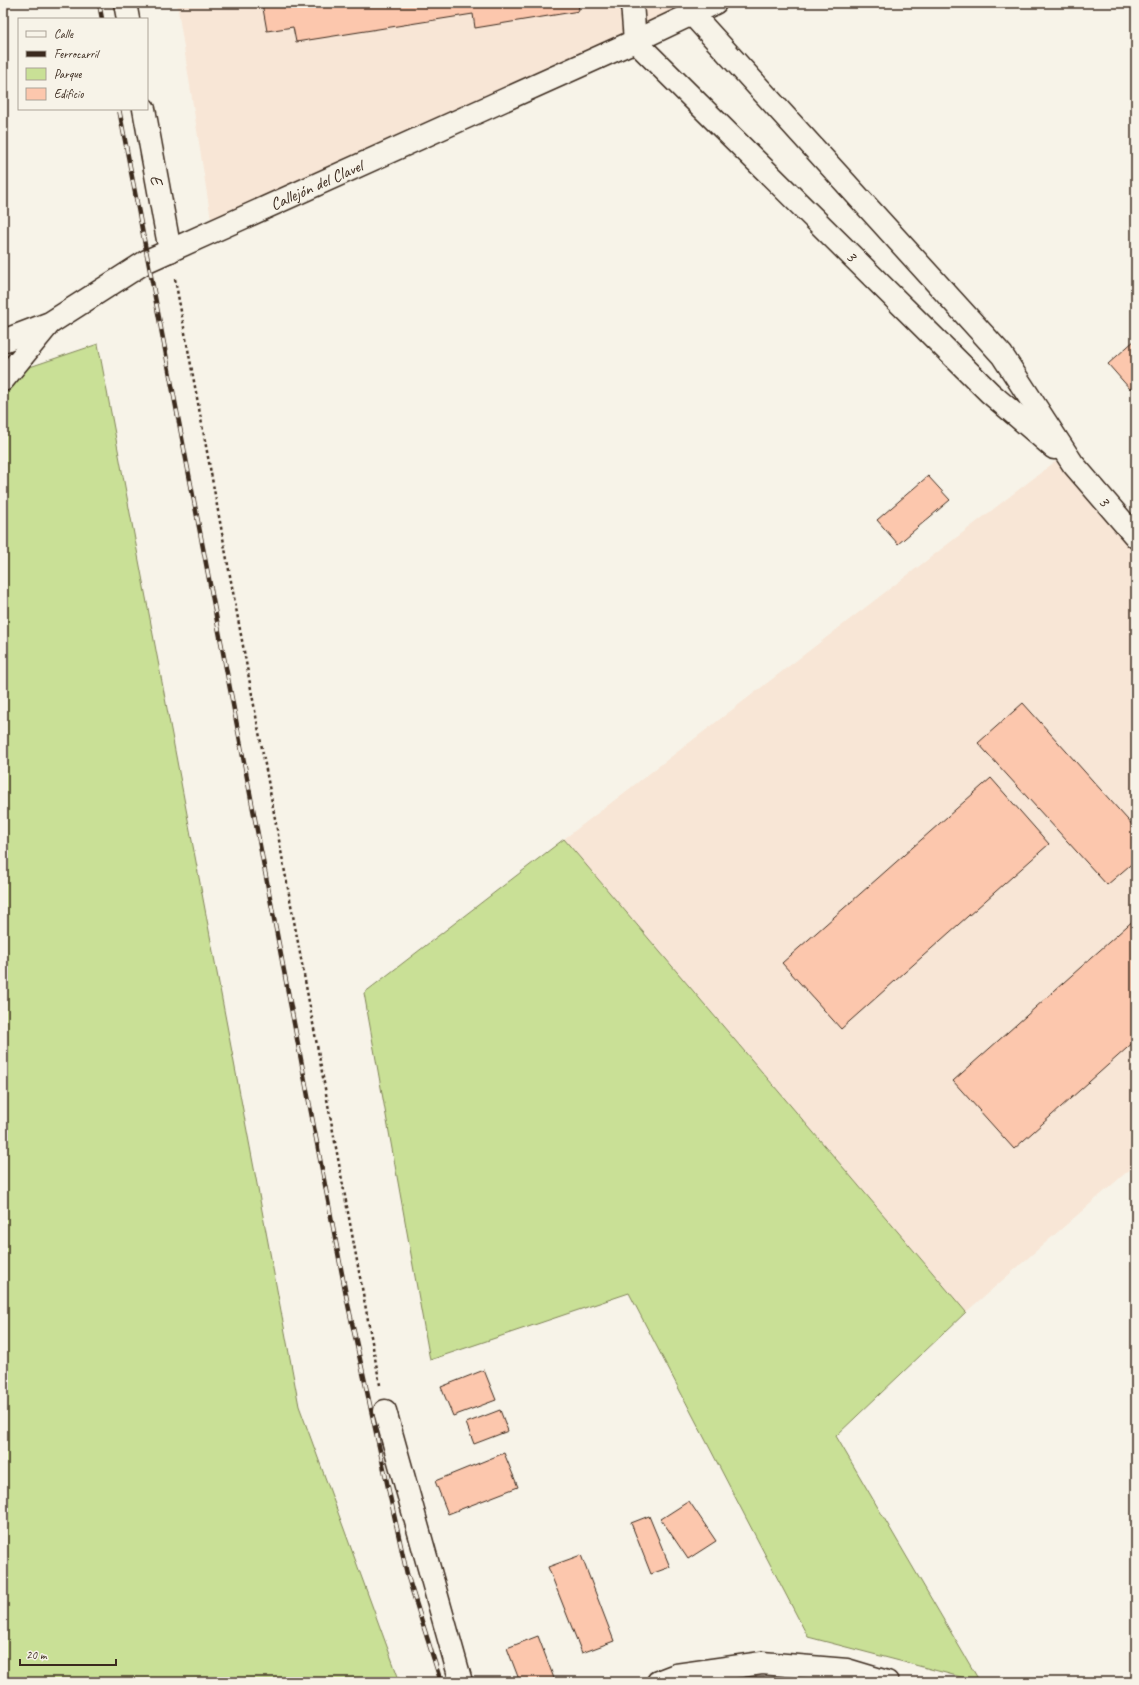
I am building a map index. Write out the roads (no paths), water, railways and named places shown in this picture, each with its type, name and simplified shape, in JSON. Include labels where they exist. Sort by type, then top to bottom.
[{"type":"street","points":[[125,3],[128,18]]},
{"type":"street","points":[[632,3],[636,40]]},
{"type":"street","points":[[690,8],[715,3]]},
{"type":"street","name":"Callejón del Clavel","points":[[3,341],[50,323],[148,261],[636,40],[690,8]]},
{"type":"street","name":"3","points":[[690,8],[1002,355],[1073,464],[1136,537]]},
{"type":"street","name":"3","points":[[636,40],[990,393],[1073,464]]},
{"type":"street","name":"E","points":[[144,110],[170,251]]},
{"type":"street","points":[[3,380],[50,323]]},
{"type":"street","points":[[385,1411],[461,1682]]},
{"type":"street","points":[[658,1682],[676,1675],[762,1663],[847,1670],[887,1682]]},
{"type":"railway","points":[[99,3],[102,18]]},
{"type":"railway","points":[[119,110],[347,1300],[407,1574],[441,1682]]}]
